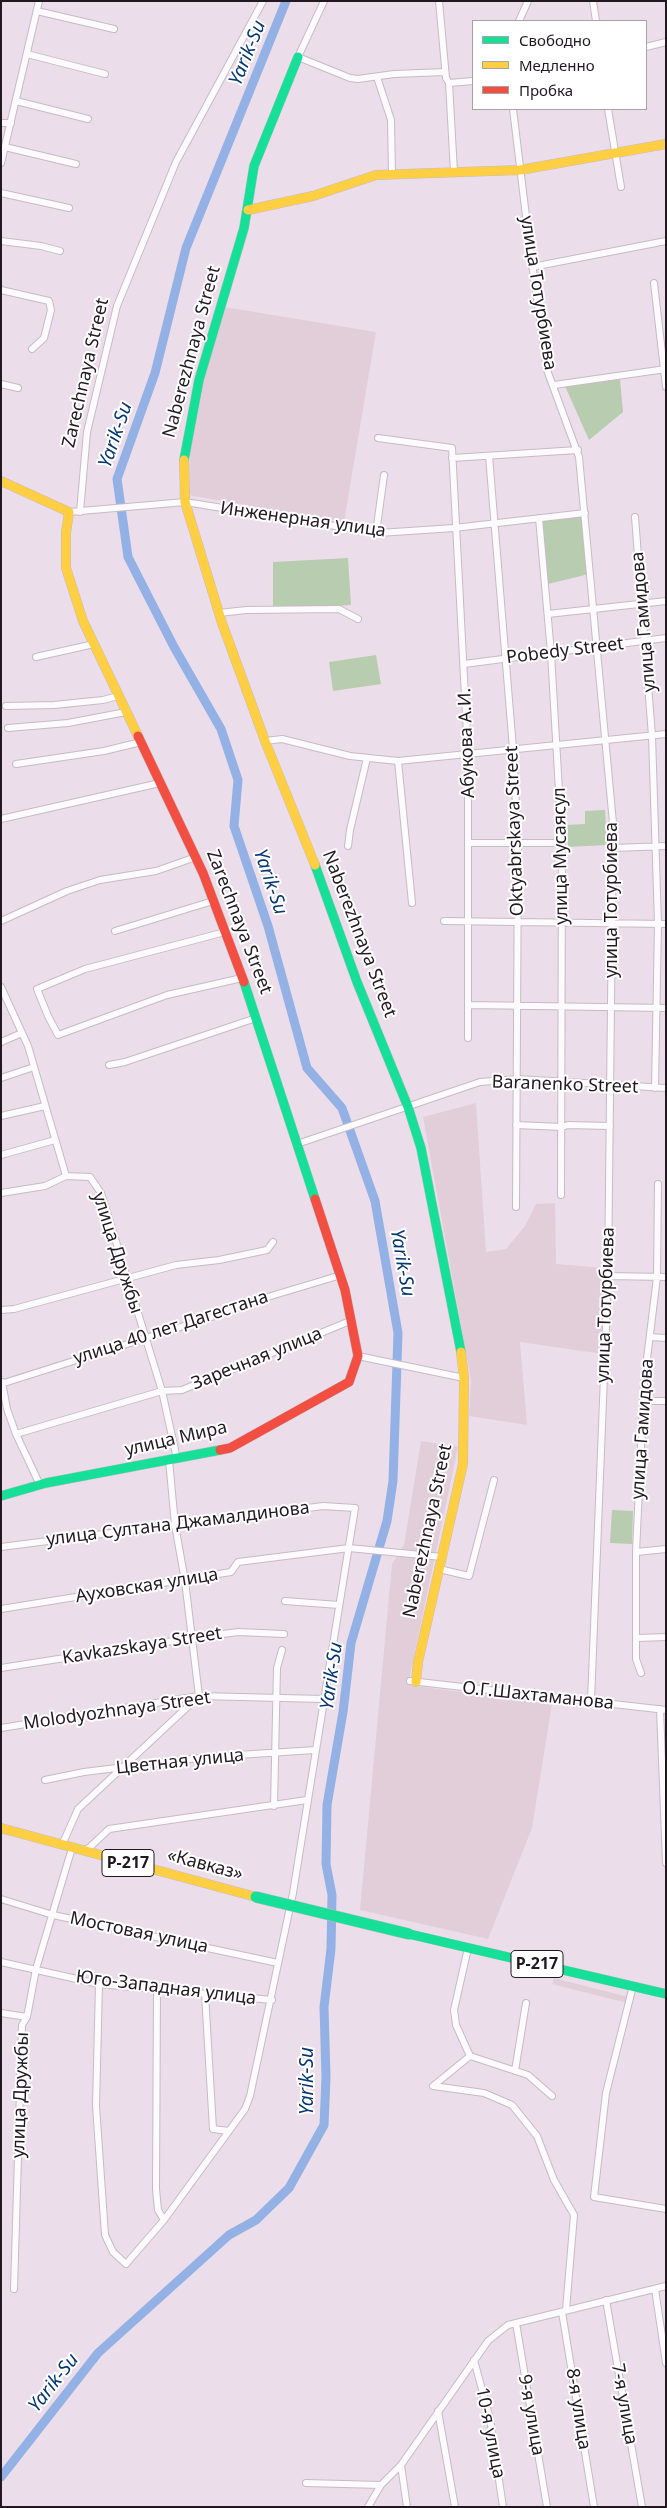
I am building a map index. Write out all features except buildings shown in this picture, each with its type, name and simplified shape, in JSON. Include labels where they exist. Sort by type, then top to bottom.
[{"type":"main road","name":"Naberezhnaya Street","points":[[298,57],[276,107],[254,166],[248,210],[199,380],[184,452],[185,502],[219,613],[265,741],[329,898],[357,982],[408,1107],[421,1148],[460,1345],[464,1378],[463,1464],[413,1682]]},
{"type":"main road","points":[[248,210],[313,196],[364,178],[392,174],[520,170],[666,144]]},
{"type":"main road","points":[[1,481],[75,512]]},
{"type":"main road","name":"Zarechnaya Street","points":[[75,512],[66,533],[66,568],[83,621],[196,857],[225,932],[256,1018],[341,1275],[358,1356]]},
{"type":"main road","name":"улица Мира","points":[[1,1496],[40,1485],[230,1448],[349,1382],[358,1356]]},
{"type":"main road","name":"«Кавказ»","points":[[1,1828],[256,1897],[468,1948]]},
{"type":"main road","name":"Р-217","points":[[468,1948],[666,1994]]},
{"type":"street","points":[[1,163],[39,1]]},
{"type":"street","name":"Zarechnaya Street","points":[[75,512],[87,432],[117,306],[176,162],[263,1]]},
{"type":"street","points":[[324,1],[298,57],[350,78],[445,72]]},
{"type":"street","points":[[440,1],[445,72],[449,83],[454,172]]},
{"type":"street","points":[[519,20],[528,1]]},
{"type":"street","points":[[593,1],[596,20]]},
{"type":"street","points":[[37,11],[114,29]]},
{"type":"street","points":[[647,47],[666,42]]},
{"type":"street","points":[[27,54],[106,74]]},
{"type":"street","points":[[377,77],[391,120],[392,174]]},
{"type":"street","points":[[449,83],[472,81]]},
{"type":"street","points":[[16,101],[88,119]]},
{"type":"street","name":"улица Тотурбиева","points":[[513,110],[532,268],[548,370],[578,450],[607,740],[613,848],[608,1276],[591,1701]]},
{"type":"street","points":[[608,110],[621,187]]},
{"type":"street","points":[[1,123],[11,123]]},
{"type":"street","points":[[5,147],[76,164]]},
{"type":"street","points":[[1,193],[69,208]]},
{"type":"street","points":[[1,241],[41,246],[60,251]]},
{"type":"street","points":[[532,268],[666,241]]},
{"type":"street","points":[[654,283],[666,387]]},
{"type":"street","points":[[1,290],[49,301],[51,310],[44,338],[32,348]]},
{"type":"street","points":[[554,385],[665,369]]},
{"type":"street","points":[[1,384],[18,388]]},
{"type":"street","name":"Абукова А.И.","points":[[378,438],[452,448],[454,528],[464,664],[468,754],[470,1005],[468,1038]]},
{"type":"street","points":[[452,458],[578,450]]},
{"type":"street","name":"Oktyabrskaya Street","points":[[489,456],[513,749],[518,843],[516,1207]]},
{"type":"street","points":[[376,533],[384,475]]},
{"type":"street","name":"Инженерная улица","points":[[75,512],[185,502],[376,533],[454,528],[585,513]]},
{"type":"street","name":"улица Гамидова","points":[[635,517],[652,736],[658,924],[656,1088]]},
{"type":"street","name":"улица Мусаясул","points":[[539,518],[558,745],[562,843],[561,1196]]},
{"type":"street","points":[[548,614],[666,602]]},
{"type":"street","points":[[219,613],[246,610],[339,609],[358,619]]},
{"type":"street","name":"Pobedy Street","points":[[464,664],[666,638]]},
{"type":"street","points":[[36,657],[94,644]]},
{"type":"street","points":[[6,706],[54,705],[103,700],[118,696]]},
{"type":"street","points":[[8,728],[68,723],[126,712]]},
{"type":"street","points":[[265,741],[282,739],[333,753],[398,761],[666,734]]},
{"type":"street","points":[[16,764],[104,751],[141,742]]},
{"type":"street","points":[[348,846],[367,758]]},
{"type":"street","points":[[398,761],[412,904]]},
{"type":"street","points":[[1,819],[160,783]]},
{"type":"street","points":[[469,843],[562,843]]},
{"type":"street","points":[[613,848],[666,846]]},
{"type":"street","points":[[1,921],[67,891],[100,880],[156,871],[196,857]]},
{"type":"street","points":[[115,931],[213,901]]},
{"type":"street","points":[[444,921],[666,924]]},
{"type":"street","points":[[225,932],[85,969],[37,988],[58,1035],[166,994],[242,978]]},
{"type":"street","points":[[1,987],[4,1000],[22,1033],[34,1067],[66,1176],[45,1186],[1,1193]]},
{"type":"street","points":[[470,1005],[666,1008]]},
{"type":"street","points":[[109,1064],[125,1062],[256,1018]]},
{"type":"street","points":[[1,1042],[22,1033]]},
{"type":"street","points":[[1,1078],[34,1067]]},
{"type":"street","name":"Baranenko Street","points":[[297,1144],[480,1082],[518,1079],[666,1088]]},
{"type":"street","points":[[1,1116],[45,1106]]},
{"type":"street","points":[[516,1125],[562,1127],[584,1125],[610,1126]]},
{"type":"street","points":[[1,1155],[55,1140]]},
{"type":"street","name":"улица Дружбы","points":[[14,2289],[22,2025],[27,2017],[36,1969],[72,1848],[78,1809],[199,1696],[185,1581],[175,1525],[173,1459],[162,1391],[101,1194],[90,1177],[66,1176]]},
{"type":"street","name":"улица Гамидова","points":[[641,1673],[636,1659],[638,1638],[635,1609],[636,1552],[643,1401],[657,1276],[658,1184]]},
{"type":"street","points":[[1,1310],[14,1309],[176,1265],[220,1260],[267,1250],[273,1242]]},
{"type":"street","name":"улица 40 лет Дагестана","points":[[2,1382],[341,1275]]},
{"type":"street","points":[[608,1276],[666,1276]]},
{"type":"street","name":"Заречная улица","points":[[16,1434],[162,1391],[182,1390],[350,1321]]},
{"type":"street","points":[[650,1337],[666,1338]]},
{"type":"street","points":[[358,1356],[464,1378]]},
{"type":"street","points":[[2,1382],[7,1409],[16,1434],[40,1485]]},
{"type":"street","points":[[643,1401],[666,1401]]},
{"type":"street","points":[[439,1569],[469,1576],[494,1480]]},
{"type":"street","name":"улица Султана Джамалдинова","points":[[1,1547],[323,1506],[355,1508],[350,1548]]},
{"type":"street","points":[[99,1984],[96,2106],[105,2235],[113,2252],[126,2264],[164,2220],[230,2131],[245,2109],[250,2096],[272,2000],[293,1893],[323,1699],[350,1548]]},
{"type":"street","name":"Ауховская улица","points":[[1,1609],[185,1581],[231,1572],[238,1562],[350,1548],[442,1557]]},
{"type":"street","points":[[636,1552],[666,1549]]},
{"type":"street","points":[[285,1601],[339,1605]]},
{"type":"street","name":"Kavkazskaya Street","points":[[1,1668],[238,1632],[284,1634]]},
{"type":"street","points":[[638,1638],[666,1637]]},
{"type":"street","points":[[274,1806],[277,1668],[282,1650]]},
{"type":"street","name":"О.Г.Шахтаманова","points":[[413,1682],[663,1710]]},
{"type":"street","name":"Molodyozhnaya Street","points":[[1,1728],[199,1696],[323,1699]]},
{"type":"street","points":[[663,1710],[666,1863]]},
{"type":"street","name":"Цветная улица","points":[[45,1780],[84,1772],[207,1757],[315,1750]]},
{"type":"street","points":[[72,1848],[89,1848],[109,1829],[307,1800]]},
{"type":"street","name":"Мостовая улица","points":[[1,1899],[53,1915],[278,1963]]},
{"type":"street","points":[[468,1948],[454,2010],[456,2025],[470,2056],[528,2075],[552,2096]]},
{"type":"street","name":"Юго-Западная улица","points":[[1,1962],[99,1984],[272,2000]]},
{"type":"street","points":[[633,1986],[606,2093],[594,2197],[666,2209]]},
{"type":"street","points":[[666,1988],[666,1994]]},
{"type":"street","points":[[157,1989],[156,2190],[158,2210],[164,2220]]},
{"type":"street","points":[[205,1994],[213,2129],[230,2131]]},
{"type":"street","points":[[515,2071],[526,2004]]},
{"type":"street","points":[[1,2013],[27,2017]]},
{"type":"street","name":"8-я улица","points":[[470,2056],[433,2086],[484,2093],[512,2105],[537,2136],[554,2180],[574,2215],[564,2311],[594,2507]]},
{"type":"street","points":[[368,2507],[381,2485],[401,2466],[488,2341],[508,2325],[666,2286]]},
{"type":"street","points":[[655,2289],[666,2363]]},
{"type":"street","name":"7-я улица","points":[[606,2300],[642,2507]]},
{"type":"street","name":"9-я улица","points":[[516,2323],[547,2507]]},
{"type":"street","name":"10-я улица","points":[[474,2360],[490,2419],[503,2507]]},
{"type":"street","points":[[438,2411],[455,2507]]},
{"type":"street","points":[[401,2466],[407,2507]]},
{"type":"street","points":[[306,2482],[381,2485]]},
{"type":"shaded area","points":[[224,307],[376,332],[344,522],[188,495],[190,452],[202,391],[202,379]]},
{"type":"shaded area","points":[[476,1103],[486,1252],[506,1249],[525,1226],[536,1204],[555,1203],[556,1264],[605,1268],[603,1354],[520,1342],[527,1425],[469,1416],[471,1380],[423,1117]]},
{"type":"shaded area","points":[[421,1441],[458,1447],[408,1685],[552,1704],[532,1828],[488,1939],[360,1910],[392,1564],[404,1545]]},
{"type":"shaded area","points":[[554,1978],[628,1997],[627,2003],[552,1984]]},
{"type":"green space","points":[[620,379],[623,412],[589,440],[565,386]]},
{"type":"green space","points":[[583,516],[589,574],[548,584],[541,520]]},
{"type":"green space","points":[[348,558],[351,605],[273,610],[273,562]]},
{"type":"green space","points":[[376,655],[381,684],[333,691],[329,662]]},
{"type":"green space","points":[[605,810],[607,845],[568,847],[567,825],[585,824],[585,811]]},
{"type":"green space","points":[[612,1510],[633,1511],[632,1544],[610,1543]]},
{"type":"waterway","name":"Yarik-Su","points":[[1,2477],[98,2353],[229,2235],[256,2220],[289,2188],[324,2125],[326,2077],[324,2007],[331,1949],[332,1895],[326,1864],[327,1805],[343,1712],[351,1643],[387,1521],[393,1481],[398,1333],[375,1201],[342,1108],[307,1068],[268,926],[234,826],[238,780],[221,729],[174,647],[128,557],[117,479],[155,373],[186,248],[286,1]]},
{"type":"traffic: fast","points":[[184,460],[199,380],[244,228],[254,166],[298,57]]},
{"type":"traffic: fast","points":[[315,865],[357,982],[408,1107],[421,1148],[461,1352]]},
{"type":"traffic: fast","points":[[244,982],[315,1199]]},
{"type":"traffic: fast","points":[[1,1496],[46,1483],[220,1450]]},
{"type":"traffic: fast","points":[[256,1897],[409,1934]]},
{"type":"traffic: fast","points":[[409,1934],[666,1994]]},
{"type":"traffic: slow","points":[[248,210],[313,196],[376,175],[520,170],[666,144]]},
{"type":"traffic: slow","points":[[184,460],[185,502],[222,623],[265,741],[315,865]]},
{"type":"traffic: slow","points":[[1,481],[69,512],[66,533],[66,568],[83,621],[138,736]]},
{"type":"traffic: slow","points":[[416,1682],[418,1662],[463,1464],[464,1378],[461,1352]]},
{"type":"traffic: slow","points":[[1,1828],[256,1897]]},
{"type":"traffic: jam","points":[[138,736],[203,873],[244,982]]},
{"type":"traffic: jam","points":[[220,1450],[230,1448],[349,1382],[358,1356],[345,1290],[315,1199]]}]
